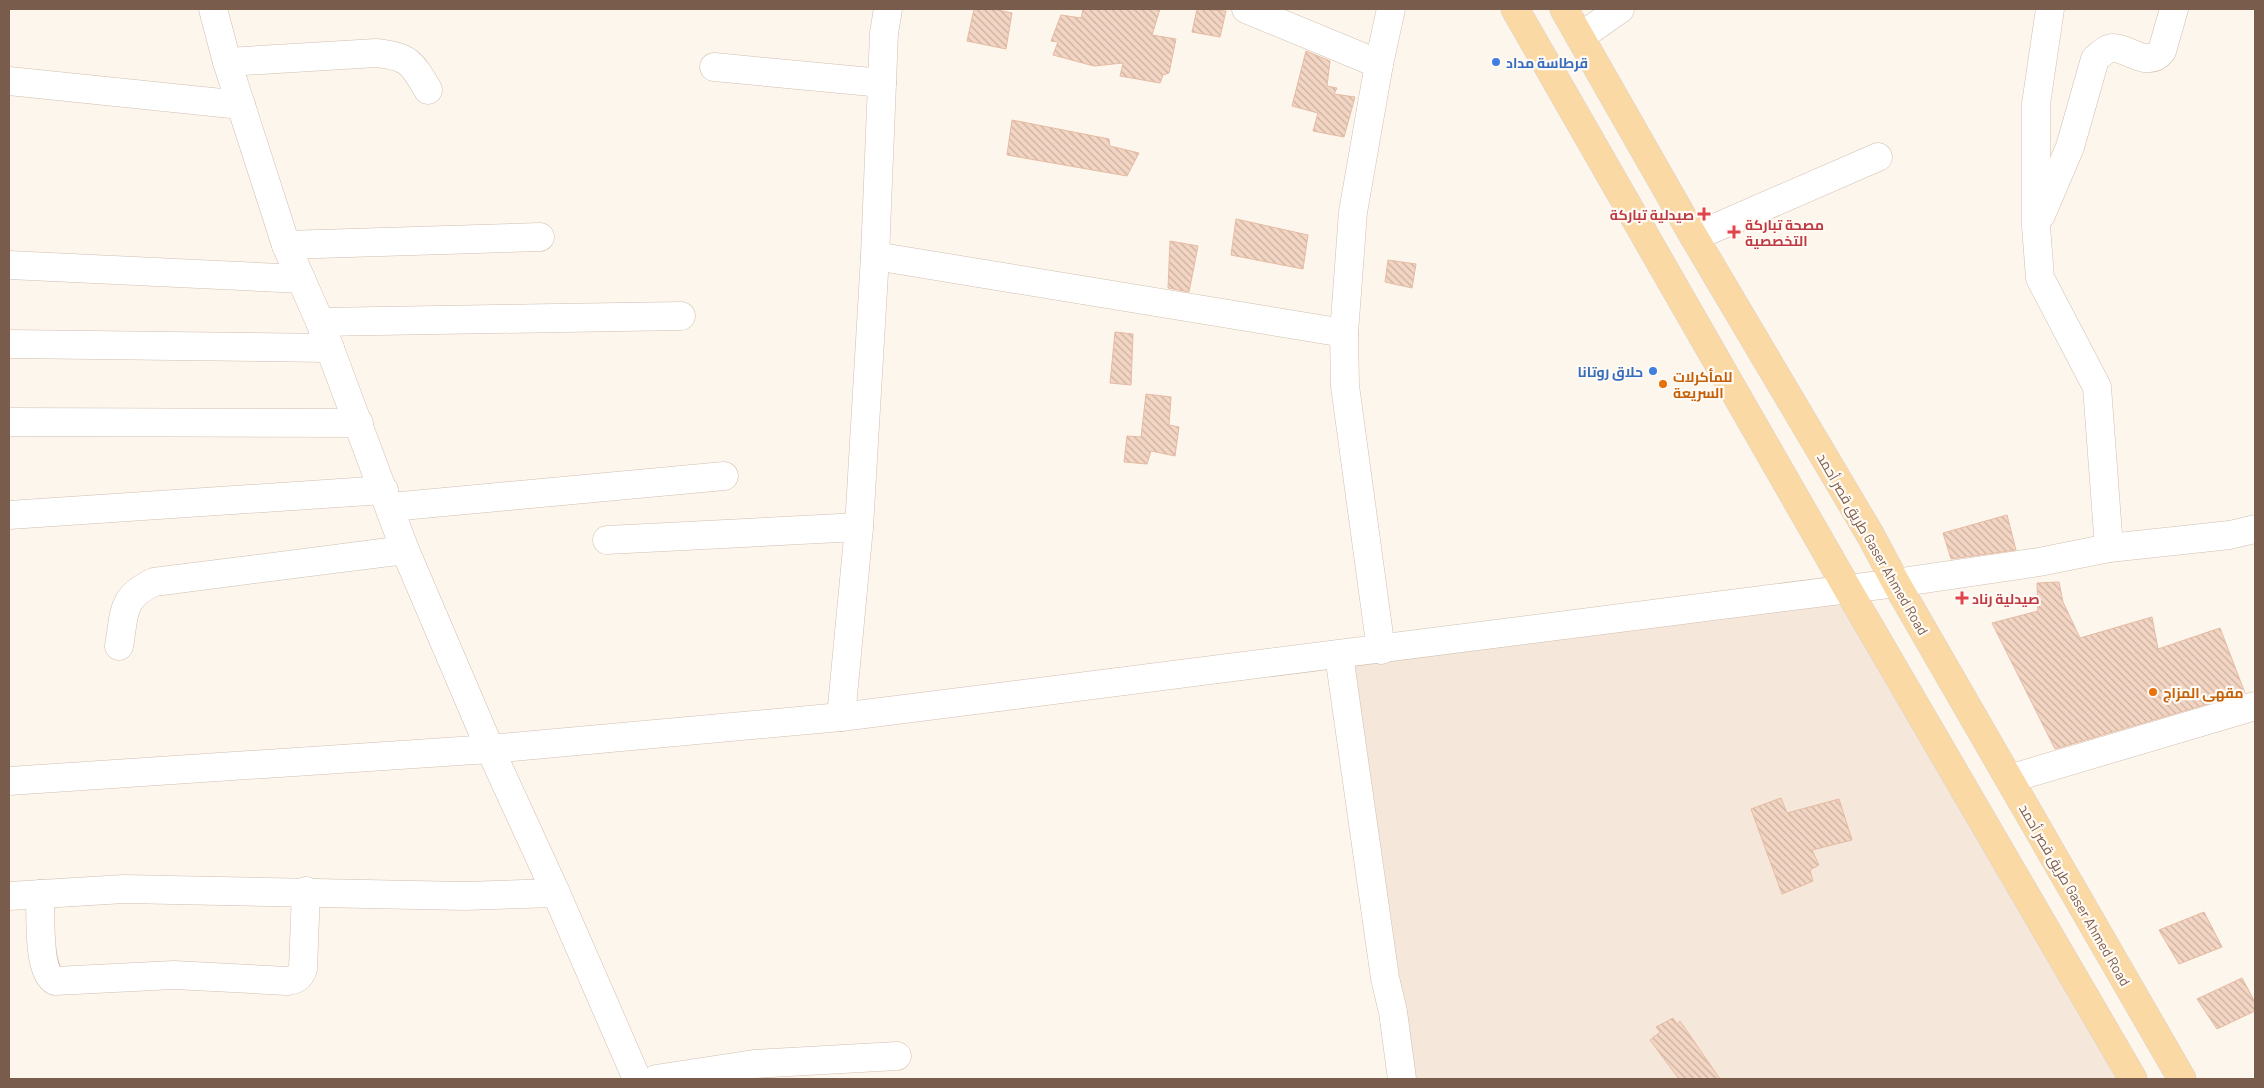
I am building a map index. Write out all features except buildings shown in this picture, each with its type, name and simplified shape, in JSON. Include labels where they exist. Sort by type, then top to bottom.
[{"type":"main road","points":[[1515,9],[1847,588],[2133,1079]]},
{"type":"main road","name":"طريق قصر أحمد Gaser Ahmed Road","points":[[1564,9],[1694,237],[1866,528],[1896,584],[2182,1079]]},
{"type":"street","points":[[213,9],[227,62],[286,245],[320,322],[405,550],[490,749],[556,892],[637,1079]]},
{"type":"street","points":[[841,717],[859,527],[875,256],[884,33],[888,9]]},
{"type":"street","points":[[1246,9],[1379,64]]},
{"type":"street","points":[[1381,650],[1345,386],[1344,333],[1352,212],[1391,9]]},
{"type":"street","points":[[1580,37],[1620,9]]},
{"type":"street","points":[[2050,9],[2036,104],[2036,226],[2040,278],[2097,387],[2109,548]]},
{"type":"street","points":[[2036,226],[2070,147],[2095,59],[2104,51],[2113,48],[2142,57],[2151,58],[2158,56],[2162,51],[2174,9]]},
{"type":"street","points":[[227,62],[376,53],[396,55],[407,60],[428,90]]},
{"type":"street","points":[[714,67],[882,82]]},
{"type":"street","points":[[9,81],[241,105]]},
{"type":"street","points":[[1694,237],[1878,157]]},
{"type":"street","points":[[286,245],[540,237]]},
{"type":"street","points":[[875,256],[1344,333]]},
{"type":"street","points":[[9,265],[301,279]]},
{"type":"street","points":[[320,322],[681,316]]},
{"type":"street","points":[[9,344],[330,348]]},
{"type":"street","points":[[9,422],[359,423]]},
{"type":"street","points":[[9,515],[387,498],[724,476]]},
{"type":"street","points":[[607,540],[859,527]]},
{"type":"street","points":[[9,780],[490,749],[841,717],[1339,656],[1847,588],[1896,584],[2039,562],[2109,548],[2230,535],[2255,529]]},
{"type":"street","points":[[119,646],[127,604],[133,594],[154,582],[405,550]]},
{"type":"street","points":[[1339,656],[1385,978],[1393,1012],[1402,1079]]},
{"type":"street","points":[[2009,779],[2255,706]]},
{"type":"street","points":[[9,896],[124,889],[306,891],[465,896],[556,892]]},
{"type":"street","points":[[40,894],[42,957],[45,970],[54,981],[174,975],[287,981],[295,980],[301,975],[303,969],[306,891]]},
{"type":"street","points":[[656,1079],[754,1064],[897,1056]]},
{"type":"shaded area","points":[[1847,588],[2133,1079],[1402,1079],[1339,655]]},
{"type":"place","name":"قرطاسة مداد","points":[[1496,62]]},
{"type":"place","name":"صيدلية تباركة","points":[[1704,214]]},
{"type":"place","name":"مصحة تباركة التخصصية","points":[[1734,232]]},
{"type":"place","name":"حلاق روتانا","points":[[1653,371]]},
{"type":"place","name":"للمأكرلات السريعة","points":[[1663,384]]},
{"type":"place","name":"صيدلية رناد","points":[[1962,598]]},
{"type":"place","name":"مقهى المزاج","points":[[2153,692]]}]
